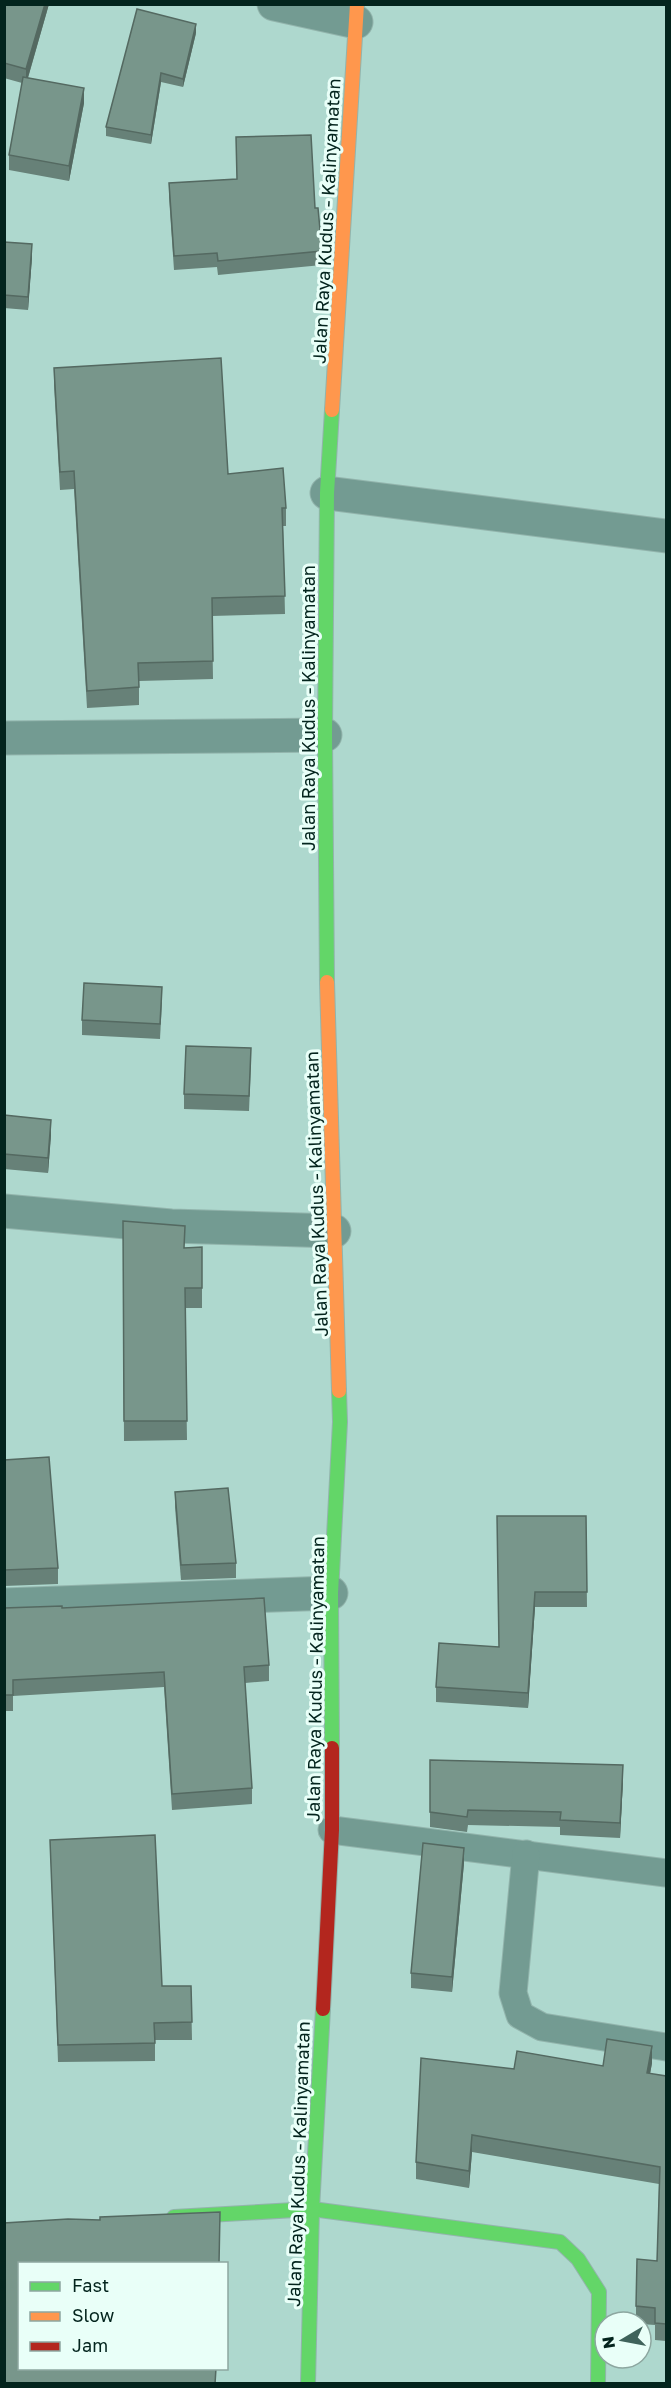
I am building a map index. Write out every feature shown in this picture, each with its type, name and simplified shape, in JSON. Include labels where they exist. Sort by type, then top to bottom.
[{"type":"main road","name":"Jalan Raya Kudus - Kalinyamatan","points":[[308,2384],[312,2209],[332,1830],[331,1593],[340,1422],[327,972],[325,735],[327,493],[356,13]]},
{"type":"main road","points":[[163,2217],[312,2209],[560,2242],[578,2259],[599,2292],[598,2384]]},
{"type":"street","points":[[274,4],[356,13]]},
{"type":"street","points":[[327,493],[666,536]]},
{"type":"street","points":[[4,738],[325,735]]},
{"type":"street","points":[[4,1211],[171,1226],[334,1231]]},
{"type":"street","points":[[4,1605],[331,1593]]},
{"type":"lane","points":[[332,1830],[666,1873]]},
{"type":"lane","points":[[526,1854],[513,1993],[520,2015],[542,2027],[666,2047]]},
{"type":"building","points":[[4,4],[45,4],[26,69],[4,63]]},
{"type":"building","points":[[137,9],[196,24],[183,79],[161,73],[151,135],[106,127]]},
{"type":"building","points":[[23,77],[84,88],[69,166],[9,155]]},
{"type":"building","points":[[311,135],[315,208],[318,208],[322,251],[218,261],[217,253],[174,256],[169,183],[237,179],[236,137]]},
{"type":"building","points":[[4,242],[32,244],[28,297],[4,295]]},
{"type":"building","points":[[221,358],[228,474],[283,468],[286,508],[282,508],[285,596],[212,598],[213,661],[138,663],[139,687],[87,691],[74,471],[60,472],[54,368]]},
{"type":"building","points":[[84,983],[162,987],[160,1024],[82,1020]]},
{"type":"building","points":[[186,1046],[251,1048],[249,1096],[184,1094]]},
{"type":"building","points":[[4,1115],[51,1120],[48,1158],[4,1154]]},
{"type":"building","points":[[123,1221],[185,1226],[184,1248],[202,1247],[202,1288],[185,1288],[187,1421],[124,1421]]},
{"type":"building","points":[[49,1457],[58,1568],[4,1570],[4,1460]]},
{"type":"building","points":[[228,1488],[236,1563],[181,1565],[175,1492]]},
{"type":"building","points":[[497,1516],[586,1516],[587,1592],[535,1592],[528,1693],[436,1687],[439,1643],[499,1647]]},
{"type":"building","points":[[264,1598],[269,1665],[244,1667],[252,1788],[172,1794],[164,1672],[13,1680],[13,1695],[4,1695],[4,1608],[62,1606],[62,1608]]},
{"type":"building","points":[[430,1760],[623,1765],[620,1823],[560,1820],[561,1812],[468,1810],[467,1817],[430,1812]]},
{"type":"building","points":[[155,1835],[162,1986],[191,1986],[192,2022],[154,2023],[155,2043],[58,2045],[50,1840]]},
{"type":"building","points":[[423,1843],[464,1848],[452,1977],[411,1973]]},
{"type":"building","points":[[607,2039],[652,2046],[647,2073],[666,2076],[666,2324],[655,2323],[655,2308],[636,2306],[637,2259],[657,2261],[660,2167],[472,2135],[469,2171],[416,2162],[421,2058],[514,2069],[517,2051],[603,2066]]},
{"type":"building","points":[[220,2212],[219,2262],[18,2262],[18,2370],[216,2370],[215,2384],[4,2384],[4,2223],[68,2219],[100,2220],[100,2217]]},
{"type":"traffic: fast","points":[[327,982],[325,735],[327,493],[332,410]]},
{"type":"traffic: fast","points":[[332,1748],[331,1593],[340,1422],[339,1391]]},
{"type":"traffic: fast","points":[[308,2384],[312,2209],[323,2009]]},
{"type":"traffic: fast","points":[[174,2217],[312,2209],[560,2242],[578,2259],[599,2292],[598,2384]]},
{"type":"traffic: slow","points":[[332,410],[357,4]]},
{"type":"traffic: slow","points":[[327,982],[339,1391]]},
{"type":"traffic: jam","points":[[323,2009],[332,1830],[332,1748]]}]
